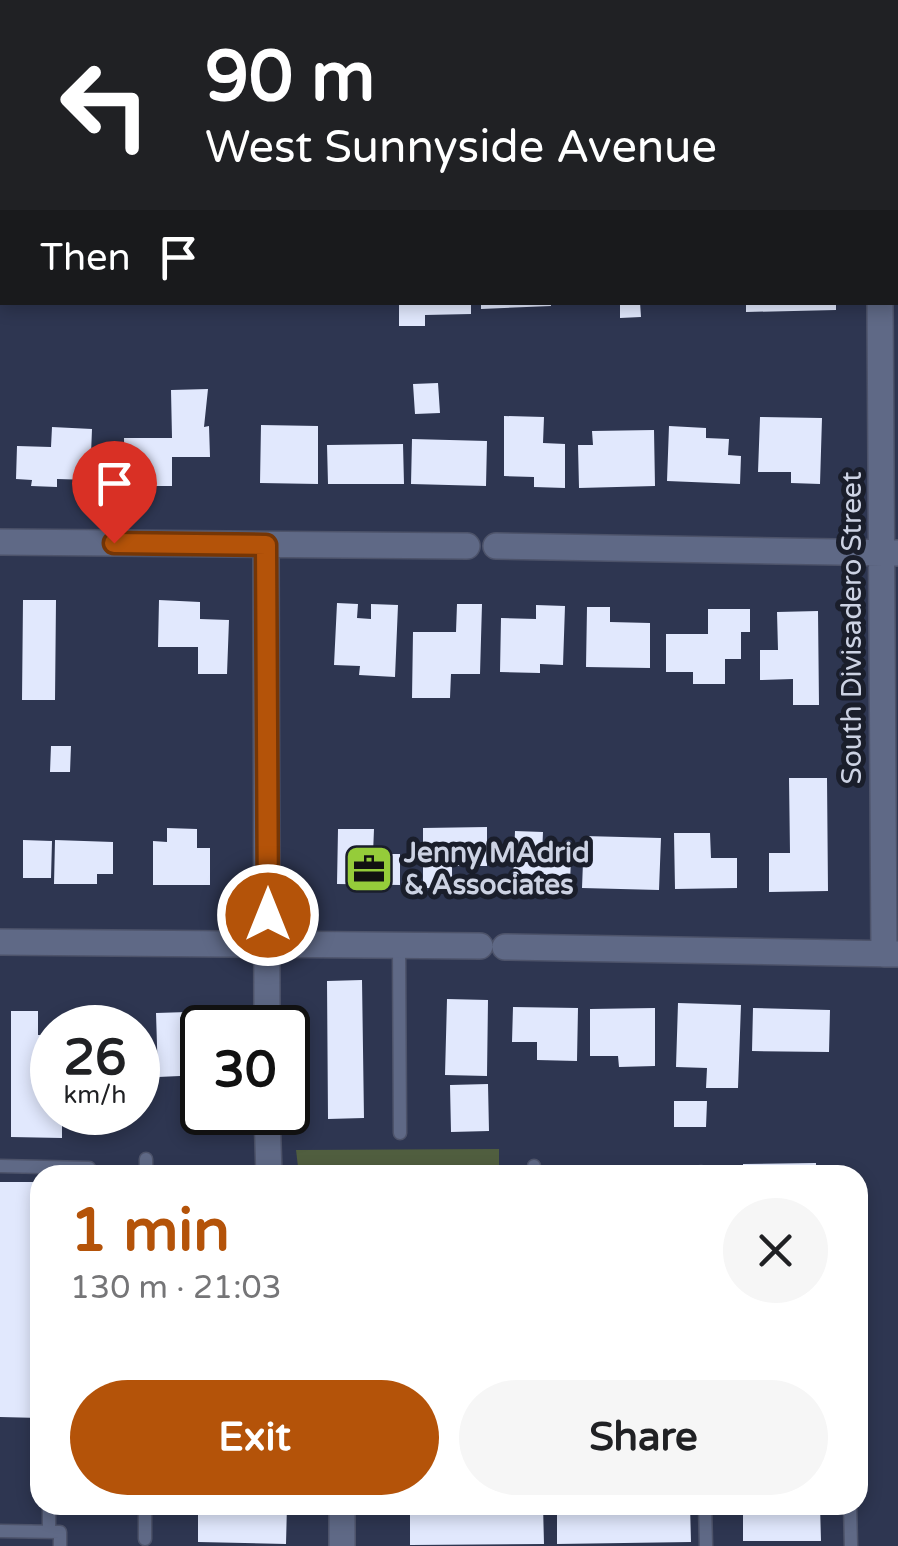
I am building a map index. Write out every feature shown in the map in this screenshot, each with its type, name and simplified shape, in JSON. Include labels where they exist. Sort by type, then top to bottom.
[{"type":"street","name":"South Divisadero Street","points":[[880,305],[889,553],[891,954]]},
{"type":"street","points":[[0,542],[468,546]]},
{"type":"street","points":[[266,545],[268,1005]]},
{"type":"street","points":[[496,546],[889,553]]},
{"type":"street","points":[[0,942],[891,954]]},
{"type":"street","points":[[267,1135],[268,1165]]},
{"type":"street","points":[[342,1515],[342,1546]]},
{"type":"lane","points":[[398,946],[400,1133]]},
{"type":"lane","points":[[146,1159],[146,1165]]},
{"type":"lane","points":[[0,1166],[30,1167]]},
{"type":"lane","points":[[145,1515],[145,1539]]},
{"type":"lane","points":[[706,1515],[706,1546]]},
{"type":"lane","points":[[850,1515],[851,1546]]},
{"type":"lane","points":[[0,1531],[56,1537]]},
{"type":"green space","points":[[499,1149],[499,1165],[298,1165],[296,1150]]},
{"type":"building","points":[[399,305],[471,305],[471,314],[425,315],[425,326],[399,326]]},
{"type":"building","points":[[481,305],[551,305],[551,306],[481,309]]},
{"type":"building","points":[[620,305],[640,305],[641,317],[620,318]]},
{"type":"building","points":[[746,305],[836,305],[836,310],[746,312]]},
{"type":"building","points":[[438,383],[440,413],[415,414],[413,384]]},
{"type":"building","points":[[208,389],[204,427],[209,426],[210,457],[172,457],[172,486],[125,486],[124,438],[172,438],[171,390]]},
{"type":"building","points":[[504,416],[544,417],[543,443],[565,444],[565,488],[534,487],[534,477],[504,476]]},
{"type":"building","points":[[760,417],[822,418],[820,484],[791,483],[791,472],[758,472]]},
{"type":"building","points":[[261,425],[318,426],[318,484],[260,483]]},
{"type":"building","points":[[669,426],[706,428],[706,438],[729,439],[728,455],[741,456],[740,484],[667,481]]},
{"type":"building","points":[[52,427],[92,429],[90,480],[57,479],[57,487],[31,486],[32,480],[16,479],[17,446],[51,447]]},
{"type":"building","points":[[654,430],[655,486],[579,488],[578,445],[593,445],[592,431]]},
{"type":"building","points":[[412,439],[487,441],[486,486],[411,484]]},
{"type":"building","points":[[403,444],[404,484],[328,484],[327,445]]},
{"type":"building","points":[[23,600],[56,600],[55,700],[22,700]]},
{"type":"building","points":[[159,600],[200,602],[200,619],[229,620],[227,674],[198,674],[198,647],[158,647]]},
{"type":"building","points":[[337,603],[358,604],[357,618],[371,619],[371,604],[398,605],[395,677],[359,675],[360,666],[334,665]]},
{"type":"building","points":[[457,604],[482,604],[480,674],[451,674],[450,698],[412,698],[413,632],[456,632]]},
{"type":"building","points":[[536,605],[565,606],[563,665],[540,664],[540,673],[500,672],[501,618],[536,619]]},
{"type":"building","points":[[587,607],[610,607],[610,622],[650,623],[650,668],[586,667]]},
{"type":"building","points":[[708,609],[750,609],[750,632],[741,632],[741,659],[725,659],[725,684],[693,684],[693,672],[666,672],[666,634],[708,634]]},
{"type":"building","points":[[818,611],[819,705],[793,705],[793,679],[760,680],[760,650],[778,650],[777,612]]},
{"type":"building","points":[[51,746],[71,746],[70,772],[50,772]]},
{"type":"building","points":[[789,778],[827,778],[828,891],[769,892],[769,853],[790,853]]},
{"type":"building","points":[[487,827],[487,866],[452,866],[452,888],[423,888],[423,828]]},
{"type":"building","points":[[167,828],[197,829],[197,848],[210,848],[210,885],[153,885],[153,841],[167,842]]},
{"type":"building","name":"Jenny MAdrid & Associates","points":[[338,829],[374,829],[373,854],[400,854],[400,885],[337,884]]},
{"type":"building","points":[[515,831],[543,832],[542,855],[571,856],[570,885],[513,883]]},
{"type":"building","points":[[674,833],[710,833],[711,858],[737,858],[737,888],[675,889]]},
{"type":"building","points":[[584,836],[661,838],[659,890],[582,888]]},
{"type":"building","points":[[23,840],[52,841],[51,878],[23,878]]},
{"type":"building","points":[[55,840],[113,842],[113,874],[97,874],[97,884],[54,884]]},
{"type":"building","points":[[362,980],[364,1118],[328,1119],[327,981]]},
{"type":"building","points":[[447,999],[488,1000],[487,1076],[445,1075]]},
{"type":"building","points":[[678,1003],[741,1005],[738,1088],[706,1088],[707,1068],[676,1067]]},
{"type":"building","points":[[513,1007],[578,1008],[577,1061],[537,1060],[537,1042],[512,1042]]},
{"type":"building","points":[[655,1008],[655,1066],[619,1067],[618,1056],[590,1056],[590,1009]]},
{"type":"building","points":[[753,1008],[830,1010],[829,1052],[752,1051]]},
{"type":"building","points":[[11,1011],[30,1011],[30,1135],[62,1138],[11,1137]]},
{"type":"building","points":[[180,1012],[180,1076],[160,1077],[160,1013]]},
{"type":"building","points":[[488,1084],[489,1131],[451,1132],[450,1085]]},
{"type":"building","points":[[674,1101],[707,1101],[706,1127],[674,1127]]},
{"type":"building","points":[[816,1163],[816,1165],[743,1165]]},
{"type":"building","points":[[0,1182],[30,1182],[30,1418],[0,1417]]},
{"type":"building","points":[[198,1515],[287,1515],[286,1544],[198,1542]]},
{"type":"building","points":[[410,1515],[543,1515],[544,1544],[410,1545]]},
{"type":"building","points":[[557,1515],[690,1515],[691,1542],[557,1544]]},
{"type":"building","points":[[743,1515],[820,1515],[821,1541],[743,1541]]},
{"type":"place","name":"Jenny MAdrid & Associates","points":[[369,869]]},
{"type":"route","points":[[114,543],[266,545],[268,915]]}]
